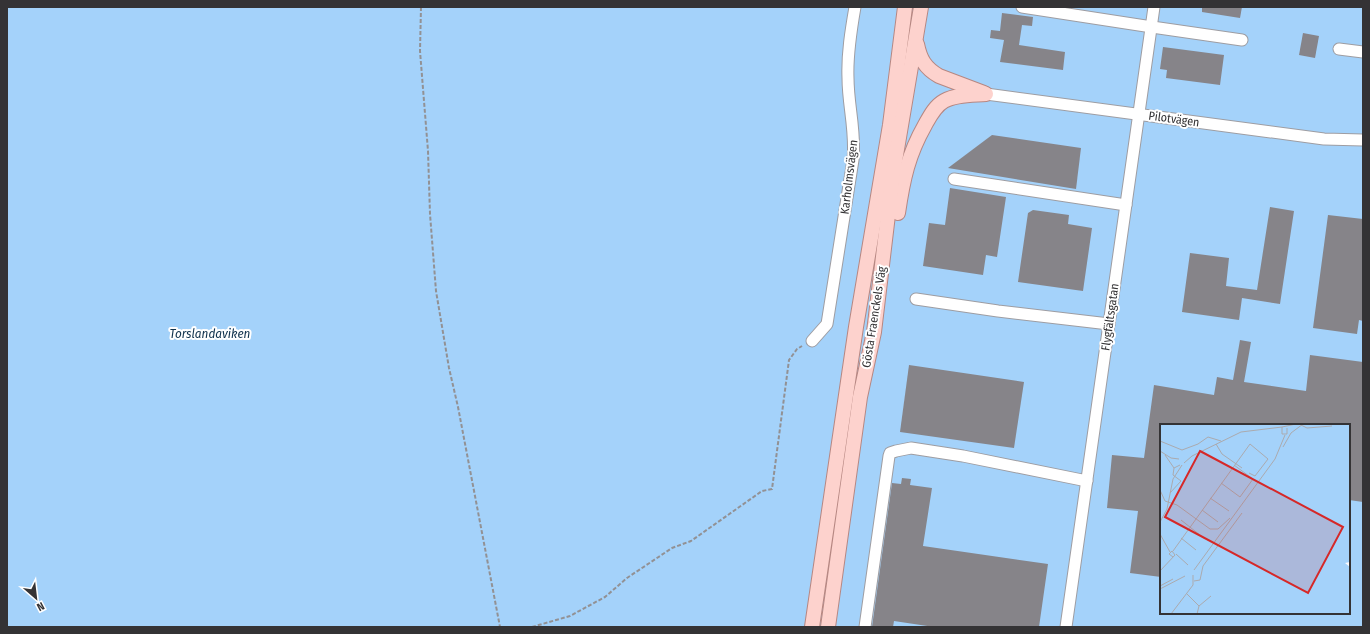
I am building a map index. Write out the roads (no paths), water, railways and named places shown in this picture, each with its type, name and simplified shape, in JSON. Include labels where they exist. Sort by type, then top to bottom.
[{"type":"main road","name":"Gösta Fraenckels Väg","points":[[812,627],[856,327],[890,125],[905,7]]},
{"type":"main road","name":"Gösta Fraenckels Väg","points":[[828,627],[860,397],[874,332],[893,173],[921,7]]},
{"type":"main road","points":[[916,38],[921,60],[932,72],[986,94]]},
{"type":"main road","points":[[884,255],[895,226],[908,162],[914,145],[928,118],[939,105],[949,99],[986,94]]},
{"type":"street","name":"Karholmsvägen","points":[[812,341],[827,324],[853,160],[854,139],[847,64],[855,7]]},
{"type":"street","points":[[1022,7],[1242,40]]},
{"type":"street","name":"Flygfältsgatan","points":[[1066,627],[1154,7]]},
{"type":"street","points":[[1339,49],[1363,52]]},
{"type":"street","name":"Pilotvägen","points":[[986,94],[1324,139],[1363,140]]},
{"type":"street","points":[[954,179],[1126,205]]},
{"type":"street","points":[[916,299],[998,311],[1109,324]]},
{"type":"street","points":[[865,627],[890,453],[911,448],[963,456],[1087,481]]},
{"type":"water","name":"Torslandaviken","points":[[7,7],[1363,7],[1363,627],[7,627]]}]
